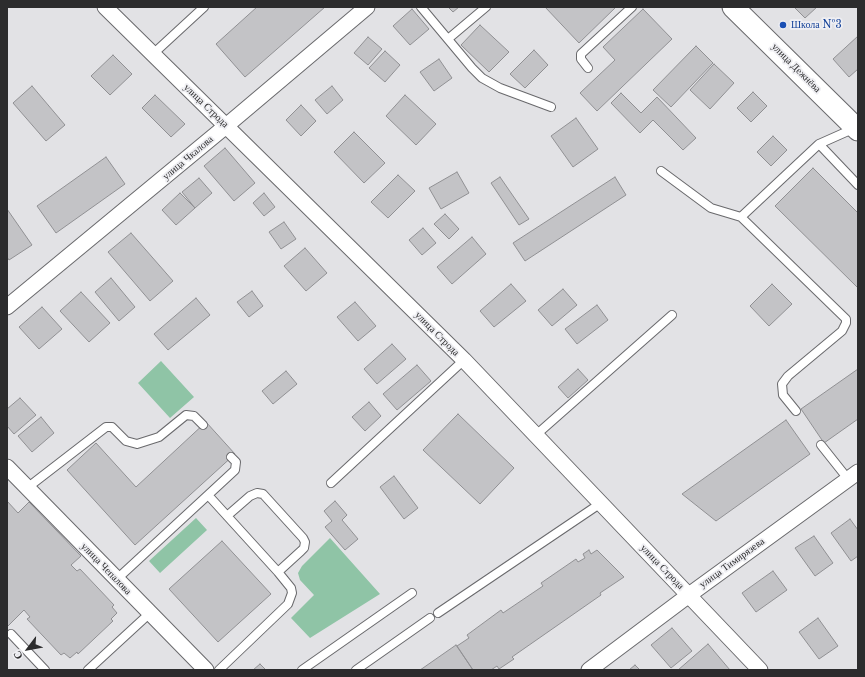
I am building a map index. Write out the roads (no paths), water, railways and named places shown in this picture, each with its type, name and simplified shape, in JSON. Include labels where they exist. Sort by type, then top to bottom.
[{"type":"main road","name":"улица Дежнёва","points":[[733,7],[857,128]]},
{"type":"street","name":"улица Строда","points":[[105,7],[464,360],[760,670]]},
{"type":"street","name":"улица Чкалова","points":[[7,307],[367,7]]},
{"type":"street","name":"улица Чепалова","points":[[8,469],[206,670]]},
{"type":"street","name":"улица Тимирязева","points":[[589,670],[689,595],[853,476]]},
{"type":"lane","points":[[153,54],[204,7]]},
{"type":"lane","points":[[421,7],[482,78],[500,88],[551,107]]},
{"type":"lane","points":[[448,39],[486,7]]},
{"type":"lane","points":[[588,68],[581,59],[582,54],[632,7]]},
{"type":"lane","points":[[741,217],[819,144],[857,128]]},
{"type":"lane","points":[[819,144],[858,185]]},
{"type":"lane","points":[[661,171],[711,208],[741,217],[846,319],[846,323],[842,330],[788,376],[782,384],[784,395],[796,411]]},
{"type":"lane","points":[[536,435],[672,315]]},
{"type":"lane","points":[[331,483],[464,360]]},
{"type":"lane","points":[[27,488],[106,427],[112,427],[126,441],[137,444],[158,437],[186,415],[194,416],[203,425]]},
{"type":"lane","points":[[822,445],[853,476]]},
{"type":"lane","points":[[116,579],[235,470],[236,462],[231,457]]},
{"type":"lane","points":[[227,516],[250,496],[257,493],[263,494],[303,538],[304,542],[304,548],[278,572]]},
{"type":"lane","points":[[208,495],[278,572],[291,588],[292,593],[288,604],[219,670]]},
{"type":"lane","points":[[438,613],[601,503]]},
{"type":"lane","points":[[302,670],[412,593]]},
{"type":"lane","points":[[88,670],[150,613]]},
{"type":"lane","points":[[356,670],[430,618]]},
{"type":"lane","points":[[11,634],[45,670]]},
{"type":"place","name":"Школа №3","points":[[783,25]]}]
